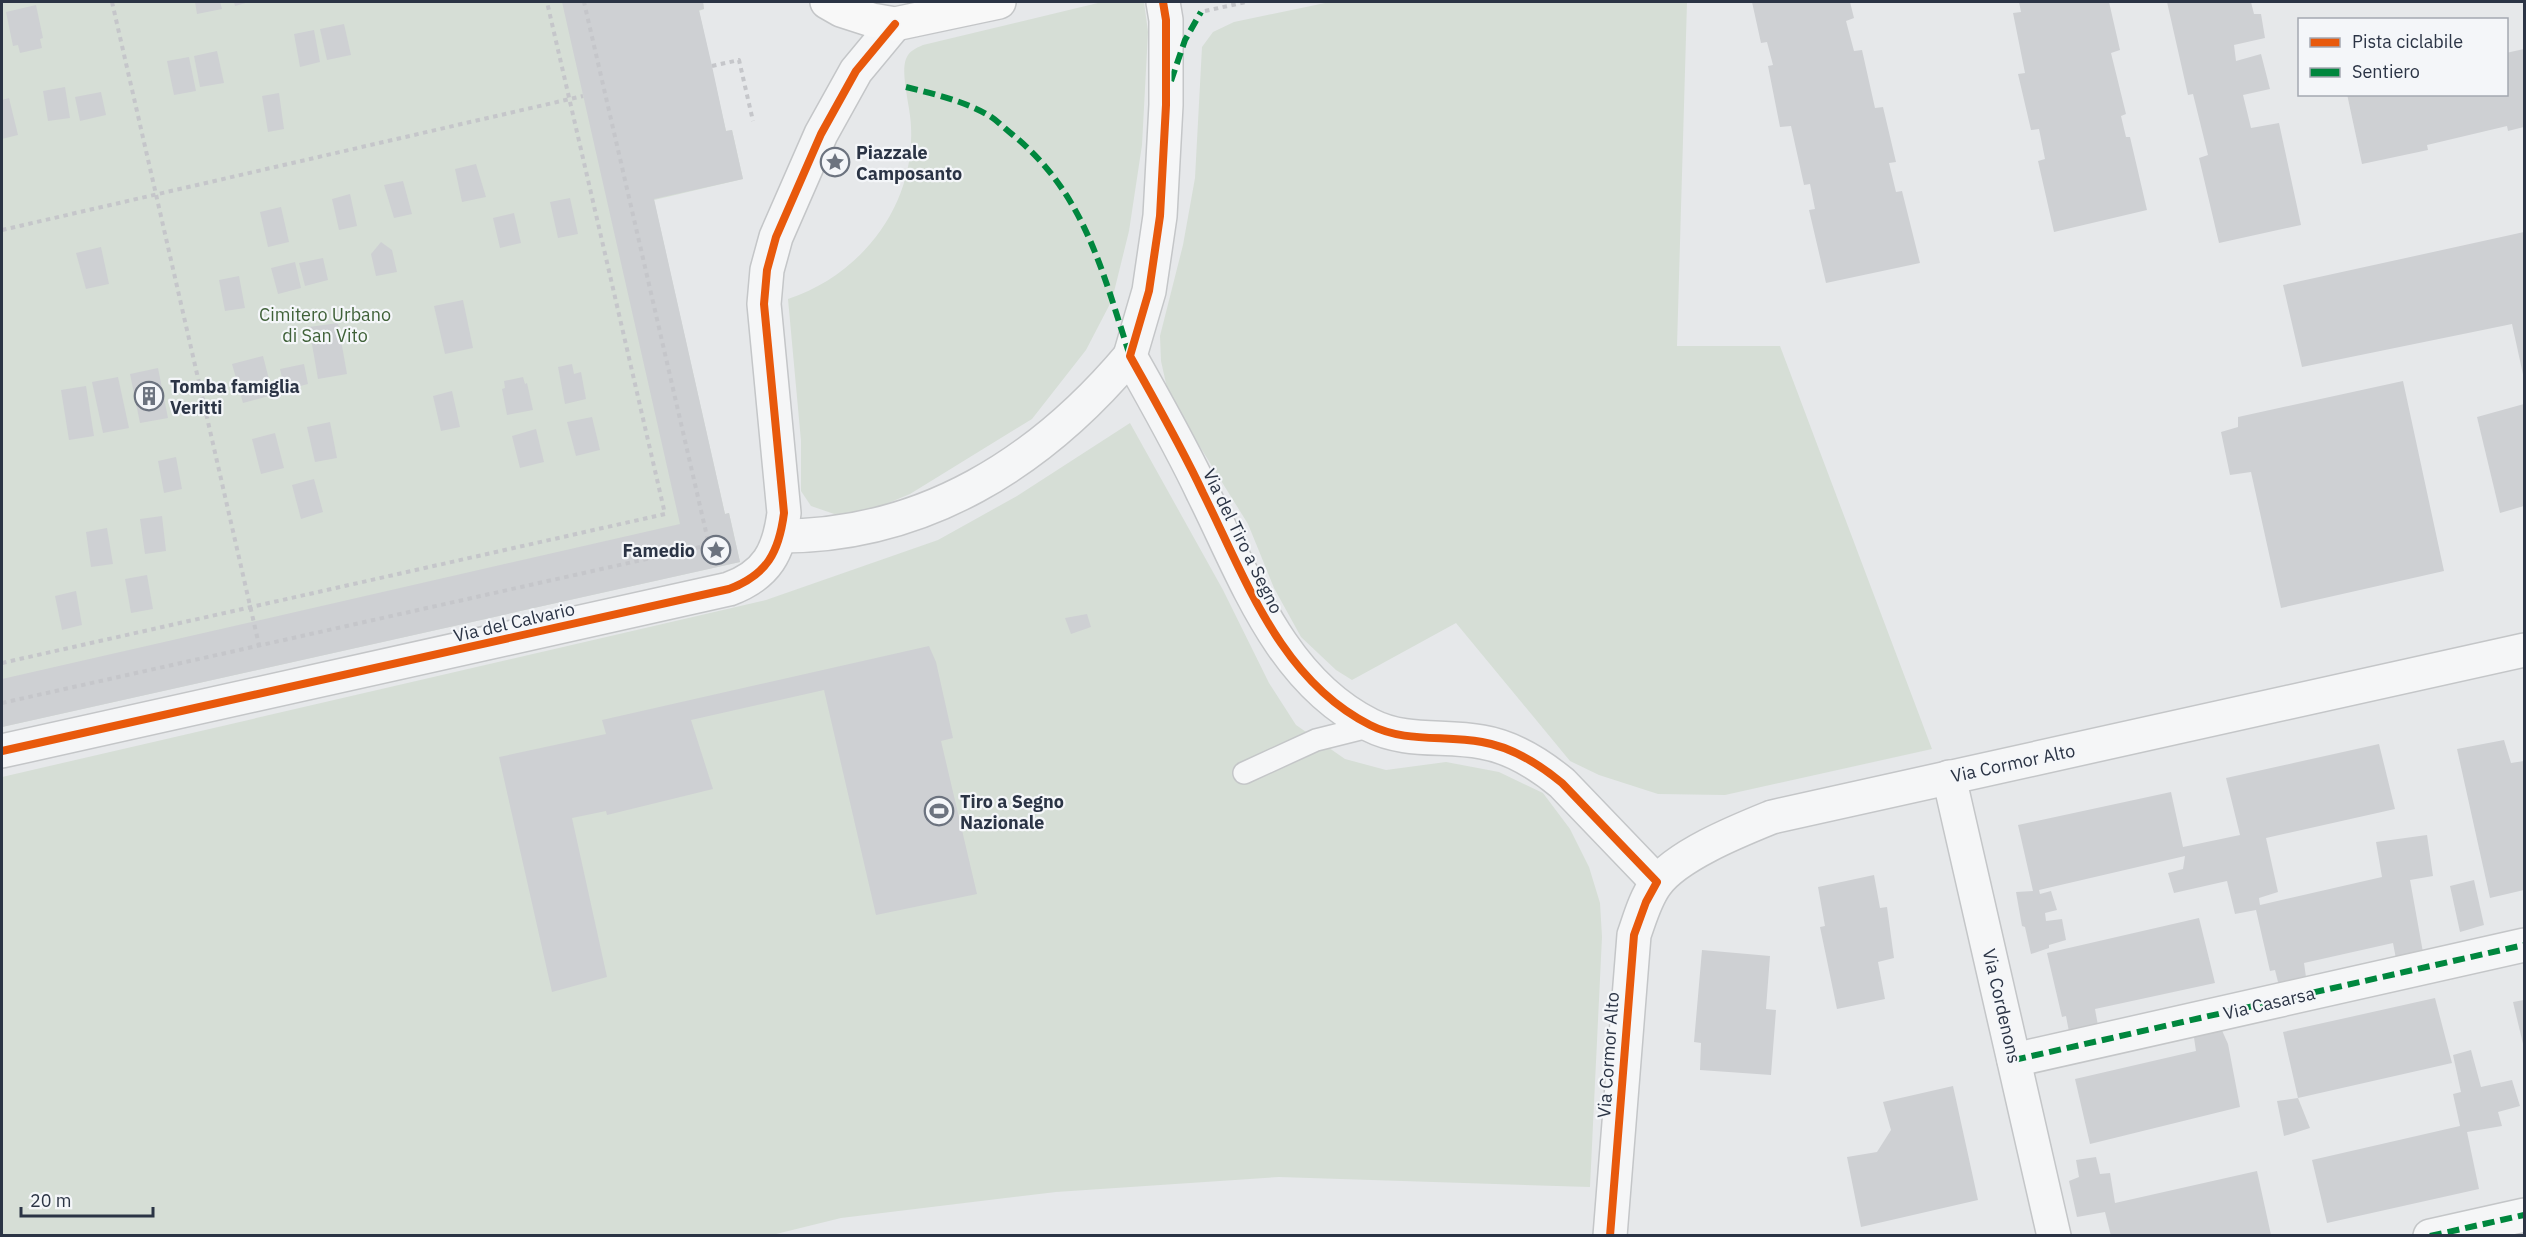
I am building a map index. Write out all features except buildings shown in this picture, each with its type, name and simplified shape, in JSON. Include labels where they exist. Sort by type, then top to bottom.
[{"type":"street","points":[[827,2],[841,10],[872,20],[895,24],[999,2]]},
{"type":"street","points":[[781,536],[844,533],[913,516],[970,489],[1002,472],[1074,417],[1130,356],[1149,291],[1161,216],[1166,105],[1166,20],[1163,2]]},
{"type":"street","name":"Via del Calvario","points":[[2,751],[729,589],[745,583],[759,573],[772,557],[781,536],[784,513],[764,304],[767,270],[776,237],[816,144],[856,71],[895,24]]},
{"type":"street","name":"Via del Tiro a Segno","points":[[1130,356],[1202,490],[1264,620],[1324,694],[1344,711],[1372,726],[1399,735],[1482,741],[1525,757],[1562,783],[1657,882]]},
{"type":"street","name":"Via Cormor Alto","points":[[1610,1236],[1634,935],[1646,902],[1657,882],[1688,858],[1726,835],[1772,817],[2524,650]]},
{"type":"street","name":"Via Cordenons","points":[[1949,777],[2054,1236]]},
{"type":"street","name":"Via Casarsa","points":[[2014,1060],[2524,945]]},
{"type":"street","points":[[2430,1236],[2524,1215]]},
{"type":"lane","points":[[1244,773],[1316,740],[1372,726]]},
{"type":"path","points":[[112,2],[259,645]]},
{"type":"path","points":[[2,663],[665,514],[547,2]]},
{"type":"path","points":[[2,703],[709,545],[584,2]]},
{"type":"path","points":[[712,66],[739,60],[753,121]]},
{"type":"path","points":[[2,230],[583,96]]},
{"type":"green space","name":"Cimitero Urbano di San Vito","points":[[2,2],[703,2],[704,9],[699,11],[726,131],[732,130],[743,179],[654,200],[725,514],[729,513],[740,562],[2,727]]},
{"type":"green space","points":[[1102,2],[1144,2],[1148,32],[1142,145],[1129,231],[1112,300],[1086,350],[1032,419],[910,494],[874,509],[843,517],[811,506],[801,491],[801,441],[788,299],[814,288],[839,273],[860,255],[878,234],[893,210],[904,184],[910,156],[911,120],[904,73],[907,56],[923,45]]},
{"type":"green space","points":[[1330,2],[1687,2],[1677,346],[1780,346],[1932,749],[1725,795],[1658,794],[1599,775],[1570,761],[1456,623],[1352,680],[1336,670],[1301,637],[1274,588],[1248,524],[1169,397],[1161,361],[1160,336],[1183,245],[1195,178],[1202,47],[1213,32],[1234,22]]},
{"type":"green space","points":[[1130,423],[1223,590],[1269,683],[1296,725],[1345,759],[1386,770],[1446,762],[1499,772],[1543,793],[1570,829],[1589,867],[1600,903],[1602,937],[1590,1187],[1279,1177],[1056,1192],[841,1218],[768,1236],[2,1236],[2,777],[766,600],[938,540],[1017,496]]},
{"type":"marked path","points":[[1171,81],[1185,40],[1201,12]]},
{"type":"marked path","points":[[906,87],[938,95],[979,110],[995,119],[1037,158],[1057,182],[1088,235],[1129,353]]},
{"type":"marked path","points":[[2014,1060],[2524,945]]},
{"type":"marked path","points":[[2430,1236],[2524,1215]]},
{"type":"cycle path","points":[[1163,2],[1166,20],[1166,105],[1160,216],[1149,291],[1130,356],[1186,458],[1268,624],[1312,682],[1339,706],[1370,725],[1397,734],[1493,744],[1525,757],[1544,769],[1562,783],[1657,882],[1646,902],[1634,935],[1610,1236]]},
{"type":"cycle path","points":[[2,751],[729,589],[753,577],[762,569],[774,550],[779,539],[784,513],[764,304],[767,270],[776,237],[821,134],[856,71],[895,24]]},
{"type":"place","name":"Piazzale Camposanto","points":[[835,162]]},
{"type":"place","name":"Tomba famiglia Veritti","points":[[149,396]]},
{"type":"place","name":"Famedio","points":[[716,550]]},
{"type":"place","name":"Tiro a Segno Nazionale","points":[[939,811]]}]
